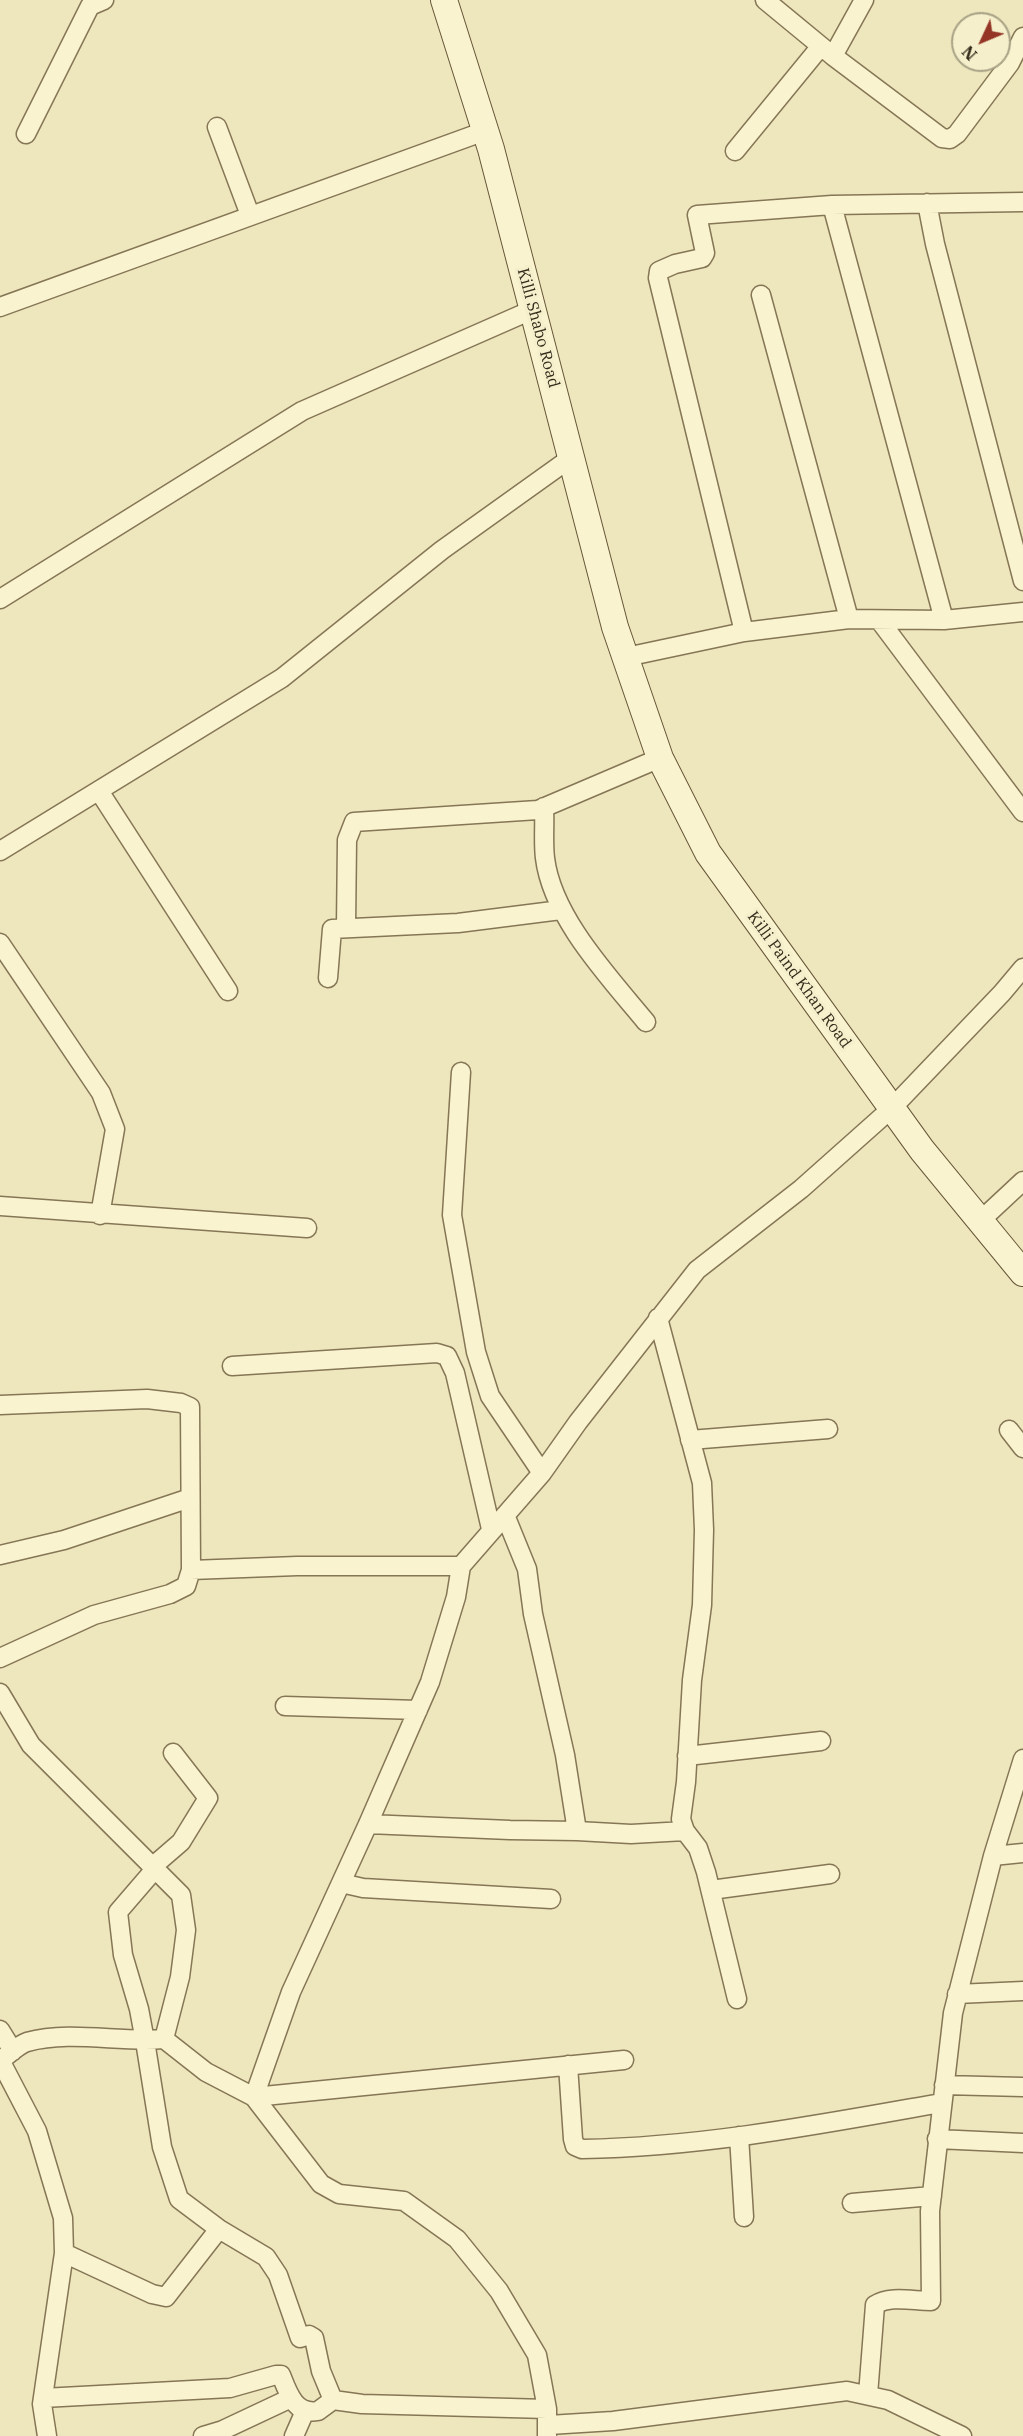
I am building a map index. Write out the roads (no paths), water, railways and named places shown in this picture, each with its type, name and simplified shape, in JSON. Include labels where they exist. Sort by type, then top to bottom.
[{"type":"street","points":[[26,134],[90,6],[104,0]]},
{"type":"street","name":"Killi Shabo Road","points":[[444,0],[534,309],[615,627],[626,657]]},
{"type":"street","points":[[765,0],[827,51],[942,138],[950,139],[957,134],[1016,66],[1023,37]]},
{"type":"street","points":[[735,151],[827,51],[864,0]]},
{"type":"street","points":[[217,126],[250,215]]},
{"type":"street","points":[[0,307],[484,131]]},
{"type":"street","points":[[744,632],[658,278],[659,271],[675,264],[702,258],[705,253],[697,215],[832,205],[1023,202]]},
{"type":"street","points":[[927,204],[973,392],[1023,581]]},
{"type":"street","points":[[832,205],[944,620]]},
{"type":"street","points":[[761,295],[849,619]]},
{"type":"street","points":[[0,599],[302,411],[534,309]]},
{"type":"street","points":[[0,851],[282,678],[442,549],[572,457]]},
{"type":"street","points":[[626,657],[744,632],[849,619],[944,620],[1023,612]]},
{"type":"street","points":[[880,621],[1023,812]]},
{"type":"street","name":"Killi Paind Khan Road","points":[[626,657],[660,758],[708,853],[922,1150],[1023,1273]]},
{"type":"street","points":[[346,927],[347,840],[354,822],[538,810],[660,758]]},
{"type":"street","points":[[99,790],[228,991]]},
{"type":"street","points":[[544,807],[545,859],[561,910],[597,963],[646,1022]]},
{"type":"street","points":[[328,978],[332,929],[458,923],[561,910]]},
{"type":"street","points":[[0,943],[101,1093],[115,1129],[100,1215]]},
{"type":"street","points":[[254,2097],[291,1992],[430,1682],[456,1597],[461,1566],[542,1473],[658,1318],[698,1270],[801,1189],[892,1108],[1023,968]]},
{"type":"street","points":[[461,1072],[452,1215],[476,1352],[490,1396],[542,1473]]},
{"type":"street","points":[[980,1221],[1023,1181]]},
{"type":"street","points":[[0,1206],[100,1215],[307,1228]]},
{"type":"street","points":[[658,1318],[702,1483],[704,1530],[702,1605],[692,1680],[681,1819],[685,1831],[698,1848],[711,1890],[738,1999]]},
{"type":"street","points":[[232,1366],[437,1353],[447,1356],[455,1373],[491,1529]]},
{"type":"street","points":[[0,1406],[147,1399],[181,1403],[190,1407],[191,1570],[189,1582],[178,1590],[94,1616],[0,1658]]},
{"type":"street","points":[[690,1440],[828,1430]]},
{"type":"street","points":[[1009,1430],[1023,1448]]},
{"type":"street","points":[[0,1555],[64,1540],[190,1498]]},
{"type":"street","points":[[505,1515],[527,1569],[533,1614],[565,1755],[577,1830]]},
{"type":"street","points":[[191,1570],[297,1566],[461,1566]]},
{"type":"street","points":[[0,1693],[31,1745],[181,1895],[186,1930],[180,1977],[164,2039]]},
{"type":"street","points":[[285,1706],[418,1710]]},
{"type":"street","points":[[687,1756],[821,1741]]},
{"type":"street","points":[[173,1753],[208,1798],[181,1842],[153,1868],[118,1912],[123,1955],[139,2009],[162,2147],[179,2199],[219,2229],[266,2257],[278,2276],[300,2338],[309,2335],[315,2338],[321,2371],[333,2400]]},
{"type":"street","points":[[868,2395],[875,2306],[880,2302],[891,2300],[931,2301],[932,2196],[942,2094],[957,1994],[993,1856],[1023,1759]]},
{"type":"street","points":[[368,1824],[510,1830],[577,1830],[631,1834],[685,1831]]},
{"type":"street","points":[[993,1856],[1023,1853]]},
{"type":"street","points":[[711,1890],[830,1874]]},
{"type":"street","points":[[341,1883],[363,1888],[551,1899]]},
{"type":"street","points":[[957,1994],[1023,1991]]},
{"type":"street","points":[[0,2031],[4,2057],[37,2131],[63,2218],[64,2253],[43,2398],[47,2436]]},
{"type":"street","points":[[4,2057],[25,2042],[84,2036],[145,2041],[164,2039],[206,2072],[254,2097],[321,2184],[339,2194],[404,2201],[457,2239],[499,2291],[537,2355],[548,2423]]},
{"type":"street","points":[[254,2097],[624,2060]]},
{"type":"street","points":[[568,2065],[573,2139],[575,2146],[582,2149],[639,2148],[739,2136],[942,2094],[1023,2087]]},
{"type":"street","points":[[739,2136],[744,2217]]},
{"type":"street","points":[[937,2139],[1023,2143]]},
{"type":"street","points":[[852,2204],[932,2196]]},
{"type":"street","points":[[64,2253],[152,2294],[166,2297],[219,2229]]},
{"type":"street","points":[[43,2398],[230,2388],[281,2375],[291,2398],[305,2411],[318,2411],[333,2400],[548,2423],[613,2421],[847,2391],[888,2400],[962,2436]]},
{"type":"street","points":[[203,2436],[223,2430],[291,2398]]},
{"type":"street","points":[[294,2436],[305,2411]]}]
